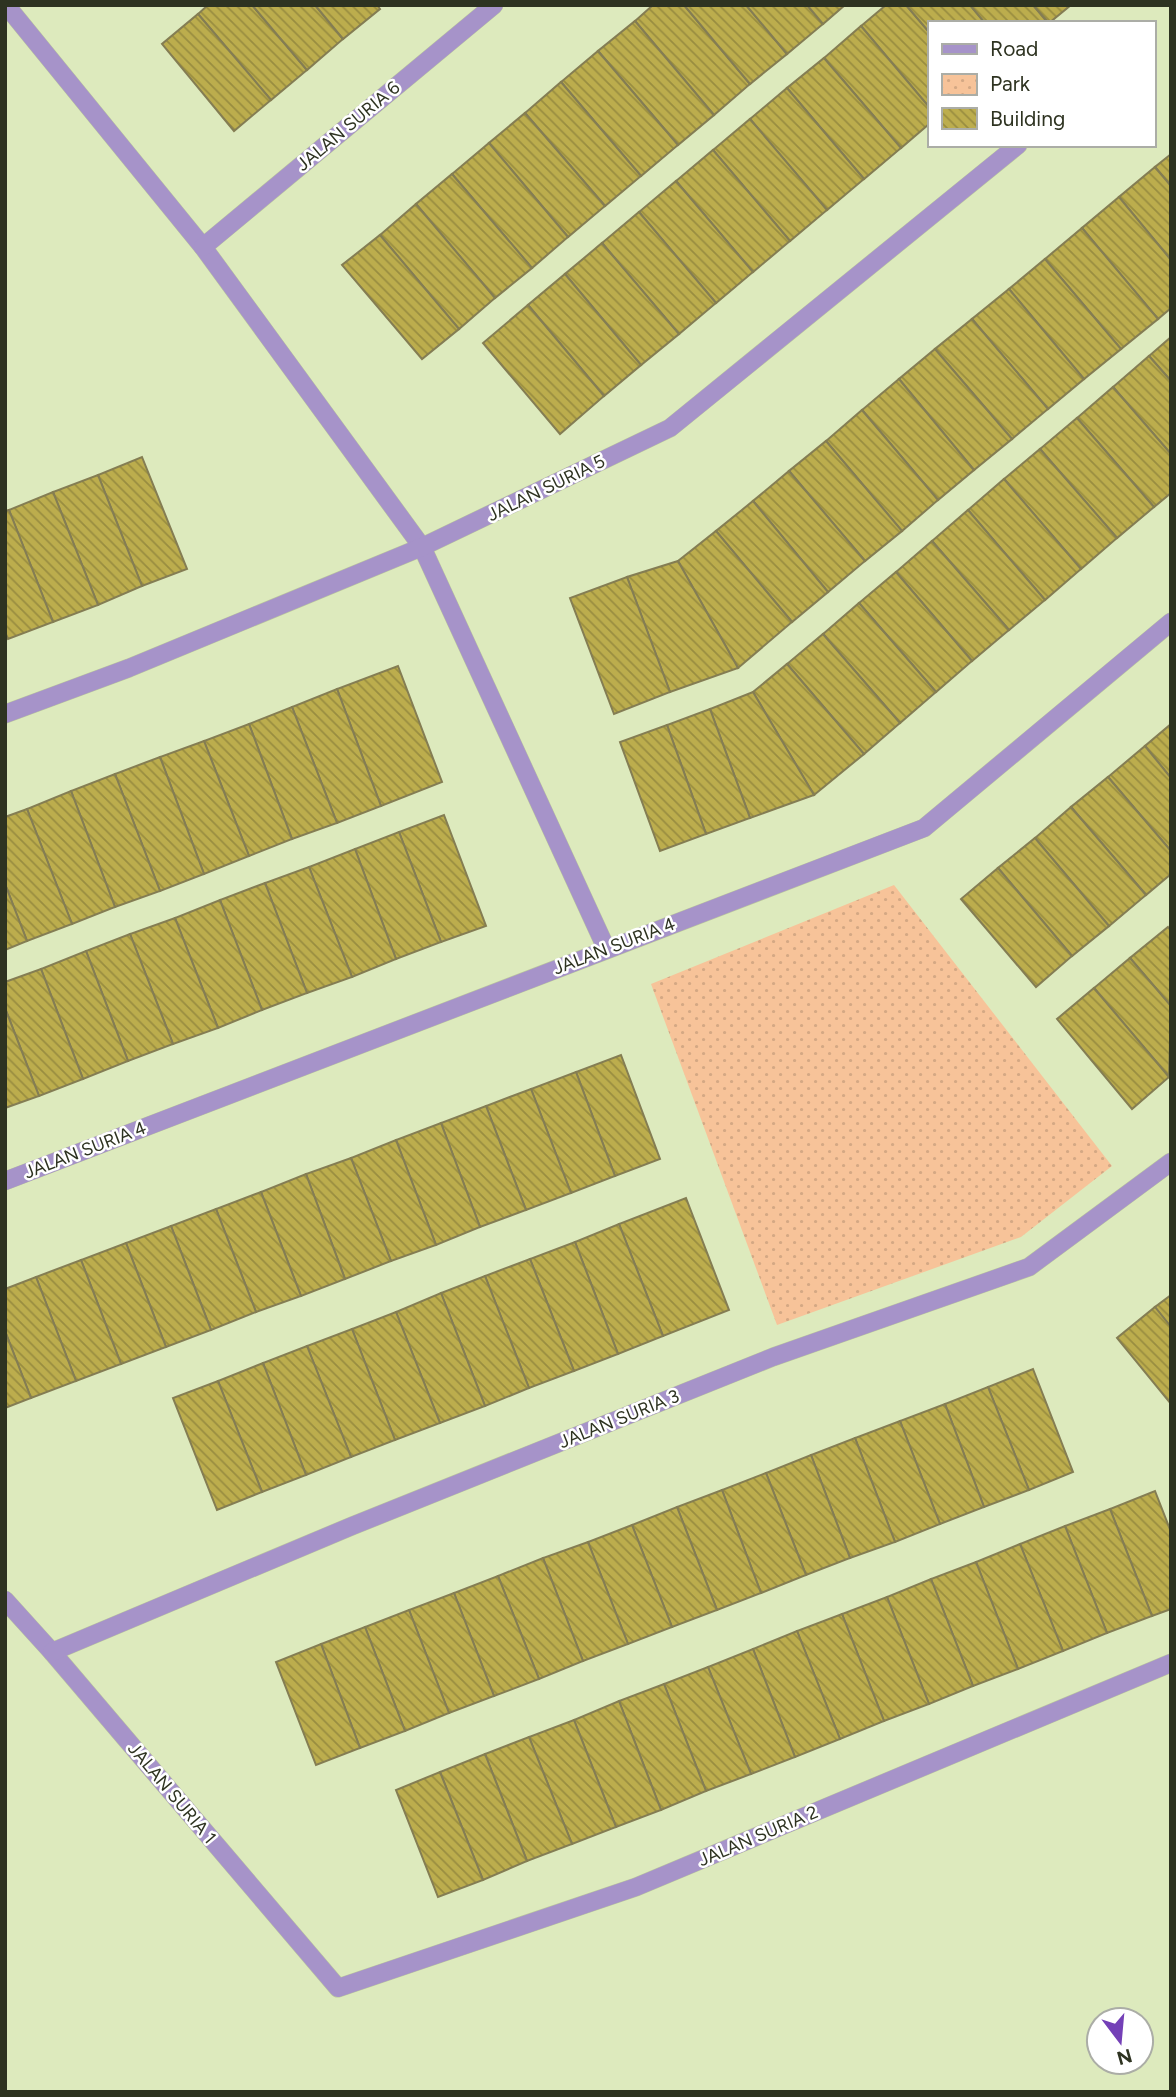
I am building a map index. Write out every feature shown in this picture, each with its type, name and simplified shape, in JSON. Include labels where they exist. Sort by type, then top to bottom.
[{"type":"street","points":[[6,5],[203,247],[422,547],[606,948]]},
{"type":"street","name":"JALAN SURIA 6","points":[[203,247],[494,5]]},
{"type":"street","name":"JALAN SURIA 5","points":[[5,714],[129,668],[422,547],[670,428],[1016,147]]},
{"type":"street","name":"JALAN SURIA 4","points":[[5,1181],[924,828],[1171,622]]},
{"type":"street","name":"JALAN SURIA 3","points":[[52,1652],[365,1521],[773,1357],[1029,1267],[1171,1162]]},
{"type":"street","name":"JALAN SURIA 1","points":[[5,1600],[338,1988]]},
{"type":"street","name":"JALAN SURIA 2","points":[[338,1988],[636,1887],[1171,1663]]},
{"type":"green space","points":[[894,885],[1112,1166],[1021,1237],[777,1325],[651,984]]},
{"type":"building","points":[[208,5],[252,5],[307,70],[271,100],[198,14]]},
{"type":"building","points":[[252,5],[315,5],[343,39],[307,70]]},
{"type":"building","points":[[315,5],[377,5],[380,9],[343,39]]},
{"type":"building","points":[[653,5],[684,5],[750,84],[714,115],[635,21]]},
{"type":"building","points":[[684,5],[746,5],[787,54],[750,84]]},
{"type":"building","points":[[746,5],[807,5],[823,24],[787,54]]},
{"type":"building","points":[[807,5],[845,5],[823,24]]},
{"type":"building","points":[[886,5],[906,5],[928,31],[928,106],[861,26]]},
{"type":"building","points":[[906,5],[970,5],[983,21],[928,21],[928,31]]},
{"type":"building","points":[[970,5],[1033,5],[1046,21],[983,21]]},
{"type":"building","points":[[1033,5],[1071,5],[1051,21],[1047,21]]},
{"type":"building","points":[[198,14],[271,100],[234,131],[162,44]]},
{"type":"building","points":[[635,21],[714,115],[678,145],[598,51]]},
{"type":"building","points":[[861,26],[928,106],[928,125],[901,148],[824,58]]},
{"type":"building","points":[[598,51],[678,145],[641,176],[561,82]]},
{"type":"building","points":[[824,58],[901,148],[864,179],[787,88]]},
{"type":"building","points":[[561,82],[641,176],[605,206],[525,113]]},
{"type":"building","points":[[787,88],[864,179],[827,210],[750,119]]},
{"type":"building","points":[[525,113],[605,206],[568,237],[489,143]]},
{"type":"building","points":[[750,119],[827,210],[790,241],[713,150]]},
{"type":"building","points":[[489,143],[568,237],[532,268],[452,174]]},
{"type":"building","points":[[713,150],[790,241],[753,272],[676,181]]},
{"type":"building","points":[[1171,154],[1171,186],[1155,167]]},
{"type":"building","points":[[1155,167],[1171,186],[1171,260],[1119,197]]},
{"type":"building","points":[[452,174],[532,268],[495,298],[416,204]]},
{"type":"building","points":[[676,181],[753,272],[716,303],[639,212]]},
{"type":"building","points":[[1119,197],[1171,260],[1171,308],[1158,319],[1082,228]]},
{"type":"building","points":[[416,204],[495,298],[459,329],[380,235]]},
{"type":"building","points":[[639,212],[716,303],[679,334],[602,243]]},
{"type":"building","points":[[1082,228],[1158,319],[1121,349],[1045,259]]},
{"type":"building","points":[[380,235],[459,329],[422,359],[342,265]]},
{"type":"building","points":[[602,243],[679,334],[641,365],[565,274]]},
{"type":"building","points":[[1045,259],[1121,349],[1084,379],[1009,289]]},
{"type":"building","points":[[565,274],[641,365],[604,396],[528,305]]},
{"type":"building","points":[[1009,289],[1084,379],[1048,409],[972,319]]},
{"type":"building","points":[[528,305],[604,396],[560,434],[483,343]]},
{"type":"building","points":[[972,319],[1048,409],[1012,439],[935,349]]},
{"type":"building","points":[[1171,337],[1171,381],[1149,356]]},
{"type":"building","points":[[935,349],[1012,439],[974,470],[899,379]]},
{"type":"building","points":[[1149,356],[1171,381],[1171,454],[1113,387]]},
{"type":"building","points":[[899,379],[974,470],[938,500],[862,410]]},
{"type":"building","points":[[1113,387],[1171,454],[1171,493],[1154,507],[1077,418]]},
{"type":"building","points":[[862,410],[938,500],[902,531],[826,441]]},
{"type":"building","points":[[1077,418],[1154,507],[1117,538],[1040,449]]},
{"type":"building","points":[[826,441],[902,531],[865,561],[789,471]]},
{"type":"building","points":[[1040,449],[1117,538],[1081,569],[1004,479]]},
{"type":"building","points":[[142,457],[187,569],[142,586],[98,475]]},
{"type":"building","points":[[789,471],[865,561],[828,592],[753,501]]},
{"type":"building","points":[[98,475],[142,586],[98,605],[53,492]]},
{"type":"building","points":[[1004,479],[1081,569],[1045,600],[968,510]]},
{"type":"building","points":[[53,492],[98,605],[53,622],[9,510]]},
{"type":"building","points":[[753,501],[828,592],[792,622],[716,531]]},
{"type":"building","points":[[9,510],[53,622],[8,639],[5,632],[5,511]]},
{"type":"building","points":[[968,510],[1045,600],[1009,630],[932,541]]},
{"type":"building","points":[[716,531],[792,622],[738,668],[678,561]]},
{"type":"building","points":[[932,541],[1009,630],[972,661],[896,572]]},
{"type":"building","points":[[678,561],[738,668],[670,692],[627,577]]},
{"type":"building","points":[[896,572],[972,661],[936,692],[859,603]]},
{"type":"building","points":[[627,577],[670,692],[614,714],[570,598]]},
{"type":"building","points":[[859,603],[936,692],[900,723],[823,634]]},
{"type":"building","points":[[823,634],[900,723],[864,754],[787,664]]},
{"type":"building","points":[[787,664],[864,754],[814,795],[753,692]]},
{"type":"building","points":[[398,666],[442,782],[381,806],[337,689]]},
{"type":"building","points":[[337,689],[381,806],[337,823],[292,707]]},
{"type":"building","points":[[753,692],[814,795],[750,818],[710,709]]},
{"type":"building","points":[[292,707],[337,823],[292,839],[249,724]]},
{"type":"building","points":[[710,709],[750,818],[706,834],[667,725]]},
{"type":"building","points":[[249,724],[292,839],[249,856],[204,741]]},
{"type":"building","points":[[1171,724],[1171,778],[1145,746]]},
{"type":"building","points":[[667,725],[706,834],[660,851],[620,742]]},
{"type":"building","points":[[204,741],[249,856],[204,874],[160,757]]},
{"type":"building","points":[[1145,746],[1171,778],[1171,851],[1108,777]]},
{"type":"building","points":[[160,757],[204,874],[160,891],[115,774]]},
{"type":"building","points":[[115,774],[160,891],[115,907],[71,791]]},
{"type":"building","points":[[1108,777],[1171,851],[1171,874],[1146,895],[1071,807]]},
{"type":"building","points":[[71,791],[115,907],[72,924],[27,809]]},
{"type":"building","points":[[1071,807],[1146,895],[1109,926],[1035,838]]},
{"type":"building","points":[[27,809],[72,924],[27,941],[5,884],[5,817]]},
{"type":"building","points":[[444,815],[486,926],[441,942],[399,832]]},
{"type":"building","points":[[399,832],[441,942],[396,959],[355,849]]},
{"type":"building","points":[[1035,838],[1109,926],[1072,956],[998,868]]},
{"type":"building","points":[[355,849],[396,959],[352,977],[309,867]]},
{"type":"building","points":[[309,867],[352,977],[307,993],[265,883]]},
{"type":"building","points":[[998,868],[1072,956],[1036,987],[961,899]]},
{"type":"building","points":[[265,883],[307,993],[262,1010],[220,900]]},
{"type":"building","points":[[5,884],[27,941],[5,950]]},
{"type":"building","points":[[220,900],[262,1010],[218,1028],[175,918]]},
{"type":"building","points":[[175,918],[218,1028],[173,1044],[130,934]]},
{"type":"building","points":[[1168,927],[1171,931],[1171,1006],[1130,958]]},
{"type":"building","points":[[130,934],[173,1044],[128,1061],[86,951]]},
{"type":"building","points":[[86,951],[128,1061],[83,1079],[41,969]]},
{"type":"building","points":[[1130,958],[1171,1006],[1169,1077],[1094,988]]},
{"type":"building","points":[[41,969],[83,1079],[39,1096],[5,1008],[5,982]]},
{"type":"building","points":[[1094,988],[1169,1077],[1132,1109],[1057,1019]]},
{"type":"building","points":[[5,1008],[39,1096],[5,1108]]},
{"type":"building","points":[[621,1055],[660,1159],[615,1176],[576,1072]]},
{"type":"building","points":[[576,1072],[615,1176],[571,1193],[531,1089]]},
{"type":"building","points":[[531,1089],[571,1193],[526,1210],[486,1106]]},
{"type":"building","points":[[486,1106],[526,1210],[480,1227],[441,1123]]},
{"type":"building","points":[[441,1123],[480,1227],[436,1245],[396,1140]]},
{"type":"building","points":[[396,1140],[436,1245],[391,1261],[351,1158]]},
{"type":"building","points":[[351,1158],[391,1261],[345,1279],[306,1174]]},
{"type":"building","points":[[306,1174],[345,1279],[301,1296],[261,1192]]},
{"type":"building","points":[[261,1192],[301,1296],[256,1312],[216,1209]]},
{"type":"building","points":[[686,1198],[729,1310],[663,1336],[619,1224]]},
{"type":"building","points":[[216,1209],[256,1312],[211,1330],[171,1226]]},
{"type":"building","points":[[619,1224],[663,1336],[618,1354],[575,1242]]},
{"type":"building","points":[[171,1226],[211,1330],[166,1347],[126,1243]]},
{"type":"building","points":[[575,1242],[618,1354],[574,1371],[530,1259]]},
{"type":"building","points":[[126,1243],[166,1347],[121,1364],[81,1260]]},
{"type":"building","points":[[530,1259],[574,1371],[529,1388],[485,1276]]},
{"type":"building","points":[[81,1260],[121,1364],[76,1381],[36,1277]]},
{"type":"building","points":[[485,1276],[529,1388],[485,1406],[441,1293]]},
{"type":"building","points":[[36,1277],[76,1381],[31,1398],[5,1331],[5,1289]]},
{"type":"building","points":[[441,1293],[485,1406],[440,1423],[396,1312]]},
{"type":"building","points":[[1171,1295],[1171,1327],[1155,1307]]},
{"type":"building","points":[[1155,1307],[1171,1327],[1171,1404],[1117,1338]]},
{"type":"building","points":[[396,1312],[440,1423],[395,1440],[352,1329]]},
{"type":"building","points":[[352,1329],[395,1440],[351,1457],[307,1346]]},
{"type":"building","points":[[5,1331],[31,1398],[5,1408]]},
{"type":"building","points":[[307,1346],[351,1457],[306,1475],[263,1363]]},
{"type":"building","points":[[263,1363],[306,1475],[262,1492],[218,1381]]},
{"type":"building","points":[[1033,1369],[1073,1472],[1029,1490],[988,1387]]},
{"type":"building","points":[[218,1381],[262,1492],[217,1510],[173,1398]]},
{"type":"building","points":[[988,1387],[1029,1490],[984,1507],[945,1404]]},
{"type":"building","points":[[945,1404],[984,1507],[940,1524],[900,1421]]},
{"type":"building","points":[[900,1421],[940,1524],[895,1542],[855,1438]]},
{"type":"building","points":[[855,1438],[895,1542],[850,1558],[811,1455]]},
{"type":"building","points":[[811,1455],[850,1558],[806,1575],[766,1473]]},
{"type":"building","points":[[766,1473],[806,1575],[761,1593],[722,1490]]},
{"type":"building","points":[[722,1490],[761,1593],[717,1610],[677,1507]]},
{"type":"building","points":[[1155,1491],[1171,1532],[1171,1609],[1152,1616],[1110,1509]]},
{"type":"building","points":[[677,1507],[717,1610],[672,1627],[632,1525]]},
{"type":"building","points":[[1110,1509],[1152,1616],[1107,1633],[1065,1526]]},
{"type":"building","points":[[632,1525],[672,1627],[628,1644],[588,1542]]},
{"type":"building","points":[[1065,1526],[1107,1633],[1063,1651],[1020,1544]]},
{"type":"building","points":[[588,1542],[628,1644],[583,1661],[543,1558]]},
{"type":"building","points":[[1020,1544],[1063,1651],[1018,1669],[976,1562]]},
{"type":"building","points":[[543,1558],[583,1661],[539,1679],[498,1576]]},
{"type":"building","points":[[976,1562],[1018,1669],[973,1686],[931,1579]]},
{"type":"building","points":[[498,1576],[539,1679],[494,1696],[454,1593]]},
{"type":"building","points":[[931,1579],[973,1686],[929,1704],[887,1597]]},
{"type":"building","points":[[454,1593],[494,1696],[449,1713],[409,1610]]},
{"type":"building","points":[[887,1597],[929,1704],[884,1721],[842,1614]]},
{"type":"building","points":[[409,1610],[449,1713],[405,1731],[365,1627]]},
{"type":"building","points":[[842,1614],[884,1721],[840,1739],[797,1631]]},
{"type":"building","points":[[365,1627],[405,1731],[360,1748],[321,1644]]},
{"type":"building","points":[[797,1631],[840,1739],[795,1757],[753,1649]]},
{"type":"building","points":[[321,1644],[360,1748],[316,1765],[276,1662]]},
{"type":"building","points":[[753,1649],[795,1757],[751,1774],[708,1667]]},
{"type":"building","points":[[708,1667],[751,1774],[706,1791],[664,1684]]},
{"type":"building","points":[[664,1684],[706,1791],[661,1810],[619,1701]]},
{"type":"building","points":[[619,1701],[661,1810],[616,1827],[574,1720]]},
{"type":"building","points":[[574,1720],[616,1827],[572,1844],[529,1737]]},
{"type":"building","points":[[529,1737],[572,1844],[527,1861],[485,1754]]},
{"type":"building","points":[[485,1754],[527,1861],[483,1880],[440,1772]]},
{"type":"building","points":[[440,1772],[483,1880],[438,1897],[396,1790]]}]
